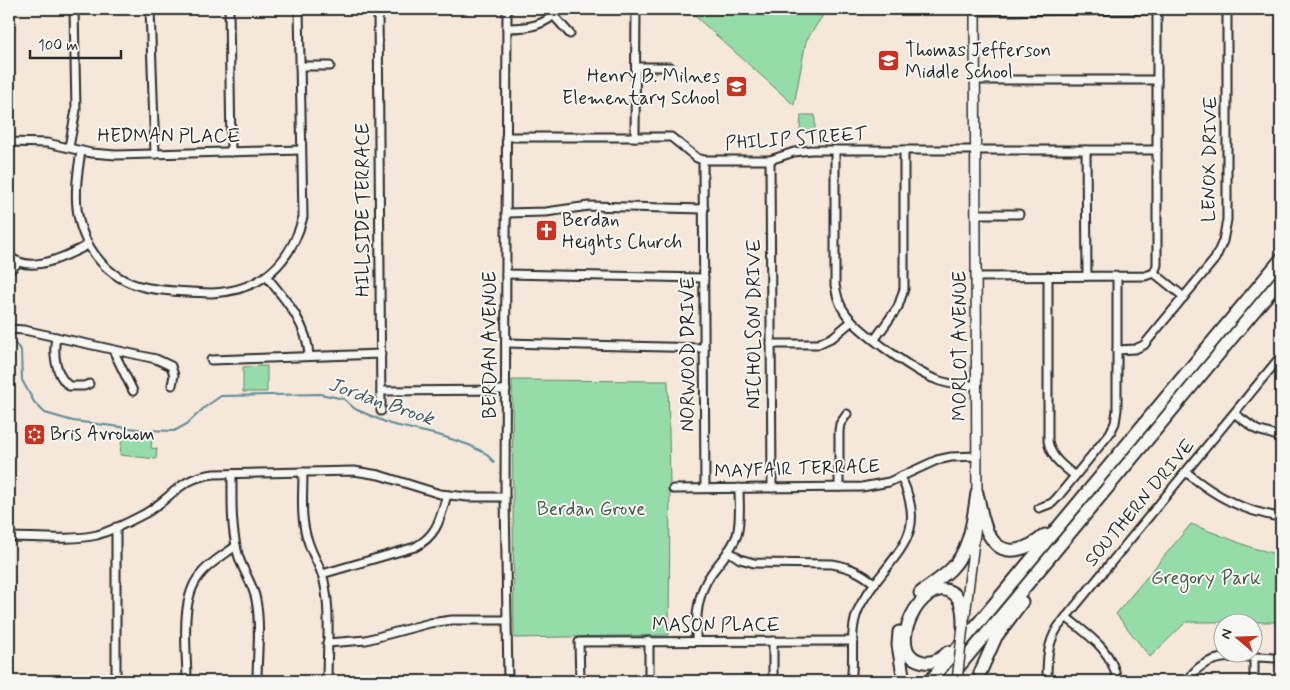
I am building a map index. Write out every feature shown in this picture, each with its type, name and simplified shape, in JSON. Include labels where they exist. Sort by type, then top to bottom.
[{"type":"highway","points":[[930,681],[1281,259]]},
{"type":"highway","points":[[947,681],[1281,278]]},
{"type":"highway","points":[[979,677],[991,646],[1001,629],[1086,521],[1124,468]]},
{"type":"highway","points":[[977,493],[991,538],[999,546],[1009,550],[1021,550],[1033,545],[1078,503]]},
{"type":"highway","points":[[904,681],[898,645],[899,629],[902,621],[915,598],[952,569],[960,557],[969,535],[977,493]]},
{"type":"highway","points":[[963,626],[963,612],[956,596],[947,590],[935,591],[920,602],[912,616],[905,638],[909,654],[917,660],[926,662],[937,661],[990,610]]},
{"type":"street","points":[[69,147],[76,110],[74,9]]},
{"type":"street","points":[[150,9],[155,154]]},
{"type":"street","points":[[229,9],[231,152]]},
{"type":"street","points":[[81,151],[76,184],[77,209],[88,245],[97,258],[112,272],[126,281],[143,287],[207,293],[223,293],[245,288],[266,276],[275,269],[289,252],[299,230],[303,207],[299,9]]},
{"type":"street","name":"HILLSIDE TERRACE","points":[[378,9],[381,411]]},
{"type":"street","name":"BERDAN AVENUE","points":[[507,9],[506,497],[508,681]]},
{"type":"street","points":[[506,28],[531,27],[547,21],[560,9]]},
{"type":"street","points":[[635,137],[636,9]]},
{"type":"street","name":"LENOX DRIVE","points":[[1117,350],[1135,349],[1144,345],[1214,259],[1223,241],[1226,231],[1227,9]]},
{"type":"street","points":[[975,10],[1157,10],[1157,265],[1154,272],[1145,276],[976,276]]},
{"type":"street","name":"MORLOT AVENUE","points":[[957,681],[974,550],[977,493],[975,10]]},
{"type":"street","points":[[554,16],[570,34]]},
{"type":"street","points":[[300,66],[330,66]]},
{"type":"street","points":[[636,67],[670,67]]},
{"type":"street","points":[[976,80],[1157,80]]},
{"type":"street","name":"PHILIP STREET","points":[[506,136],[672,137],[697,158],[704,160],[770,160],[802,151],[834,150],[1157,150]]},
{"type":"street","name":"HEDMAN PLACE","points":[[9,142],[47,143],[81,151],[116,155],[301,150]]},
{"type":"street","points":[[834,150],[835,285],[840,304],[852,321],[926,376],[945,383],[976,385]]},
{"type":"street","points":[[875,339],[898,307],[904,290],[904,150]]},
{"type":"street","points":[[1086,150],[1087,276]]},
{"type":"street","name":"NORWOOD DRIVE","points":[[704,160],[705,488]]},
{"type":"street","name":"NICHOLSON DRIVE","points":[[770,160],[772,488]]},
{"type":"street","points":[[506,213],[546,212],[581,207],[704,209]]},
{"type":"street","points":[[976,214],[1019,214]]},
{"type":"street","points":[[9,256],[19,262],[39,263],[66,256],[88,245]]},
{"type":"street","points":[[9,271],[19,262]]},
{"type":"street","points":[[1154,272],[1184,297]]},
{"type":"street","points":[[506,274],[704,278]]},
{"type":"street","points":[[266,276],[286,300],[304,330],[309,356]]},
{"type":"street","points":[[1048,276],[1048,441],[1051,453],[1055,459],[1075,476]]},
{"type":"street","points":[[1039,508],[1052,503],[1110,433],[1115,423],[1117,410],[1117,276]]},
{"type":"street","points":[[771,344],[818,344],[833,337],[852,321]]},
{"type":"street","points":[[9,329],[24,330],[156,358],[171,366],[174,375],[172,385]]},
{"type":"street","points":[[56,337],[54,355],[66,384],[73,386],[90,384]]},
{"type":"street","points":[[506,343],[704,348]]},
{"type":"street","points":[[113,350],[133,391]]},
{"type":"street","points":[[211,360],[381,354]]},
{"type":"street","name":"SOUTHERN DRIVE","points":[[1048,681],[1050,641],[1058,626],[1281,356]]},
{"type":"street","points":[[381,391],[506,390]]},
{"type":"street","points":[[839,487],[839,431],[840,424],[846,414]]},
{"type":"street","points":[[1235,414],[1257,430],[1281,437]]},
{"type":"street","name":"MAYFAIR TERRACE","points":[[673,489],[875,485],[900,477],[937,460],[951,457],[977,456]]},
{"type":"street","points":[[303,472],[305,529],[312,552],[322,574],[326,591],[328,681]]},
{"type":"street","points":[[9,537],[86,537],[97,535],[152,509],[177,488],[193,478],[214,474],[366,472],[427,491],[447,495],[506,497]]},
{"type":"street","points":[[1186,472],[1210,491],[1230,502],[1253,512],[1281,518]]},
{"type":"street","points":[[232,474],[232,507],[236,546],[242,566],[252,584],[257,603],[258,681]]},
{"type":"street","points":[[851,681],[856,614],[864,599],[902,548],[910,529],[911,503],[900,477]]},
{"type":"street","points":[[696,641],[697,610],[701,592],[733,543],[738,528],[739,488]]},
{"type":"street","points":[[322,574],[415,547],[422,543],[429,538],[437,526],[447,495]]},
{"type":"street","points":[[116,527],[116,681]]},
{"type":"street","points":[[187,681],[186,610],[190,591],[206,568],[236,546]]},
{"type":"street","points":[[728,551],[740,559],[754,563],[832,564],[842,566],[863,574],[875,584]]},
{"type":"street","points":[[1066,617],[1102,647],[1111,660],[1117,681]]},
{"type":"street","points":[[327,643],[366,640],[430,622],[507,620]]},
{"type":"street","points":[[773,640],[773,681]]},
{"type":"street","points":[[649,641],[649,681]]},
{"type":"street","name":"MASON PLACE","points":[[580,681],[579,642],[853,641]]},
{"type":"street","points":[[1262,658],[1281,658]]},
{"type":"street","points":[[1188,681],[1194,671],[1212,660]]},
{"type":"street","points":[[1254,662],[1254,681]]},
{"type":"green space","points":[[687,9],[827,9],[806,41],[794,105]]},
{"type":"green space","points":[[801,115],[815,115],[815,132],[800,131]]},
{"type":"green space","points":[[267,366],[267,392],[243,392],[243,367]]},
{"type":"green space","name":"Berdan Grove","points":[[512,380],[668,381],[670,483],[669,635],[514,638]]},
{"type":"green space","points":[[122,436],[152,439],[151,448],[157,449],[156,459],[120,455]]},
{"type":"green space","name":"Gregory Park","points":[[1191,524],[1253,548],[1281,555],[1281,622],[1262,622],[1262,612],[1212,612],[1212,622],[1186,622],[1150,657],[1116,614]]},
{"type":"waterway","name":"Jordan Brook","points":[[15,344],[21,350],[22,380],[34,402],[45,413],[73,421],[145,430],[174,431],[187,424],[205,407],[221,396],[320,394],[344,399],[355,409],[390,424],[442,436],[469,445],[485,453],[494,462]]},
{"type":"place","name":"Thomas Jefferson Middle School","points":[[889,61]]},
{"type":"place","name":"Henry B. Milnes Elementary School","points":[[736,87]]},
{"type":"place","name":"Berdan Heights Church","points":[[546,231]]},
{"type":"place","name":"Bris Avrohom","points":[[34,434]]}]
